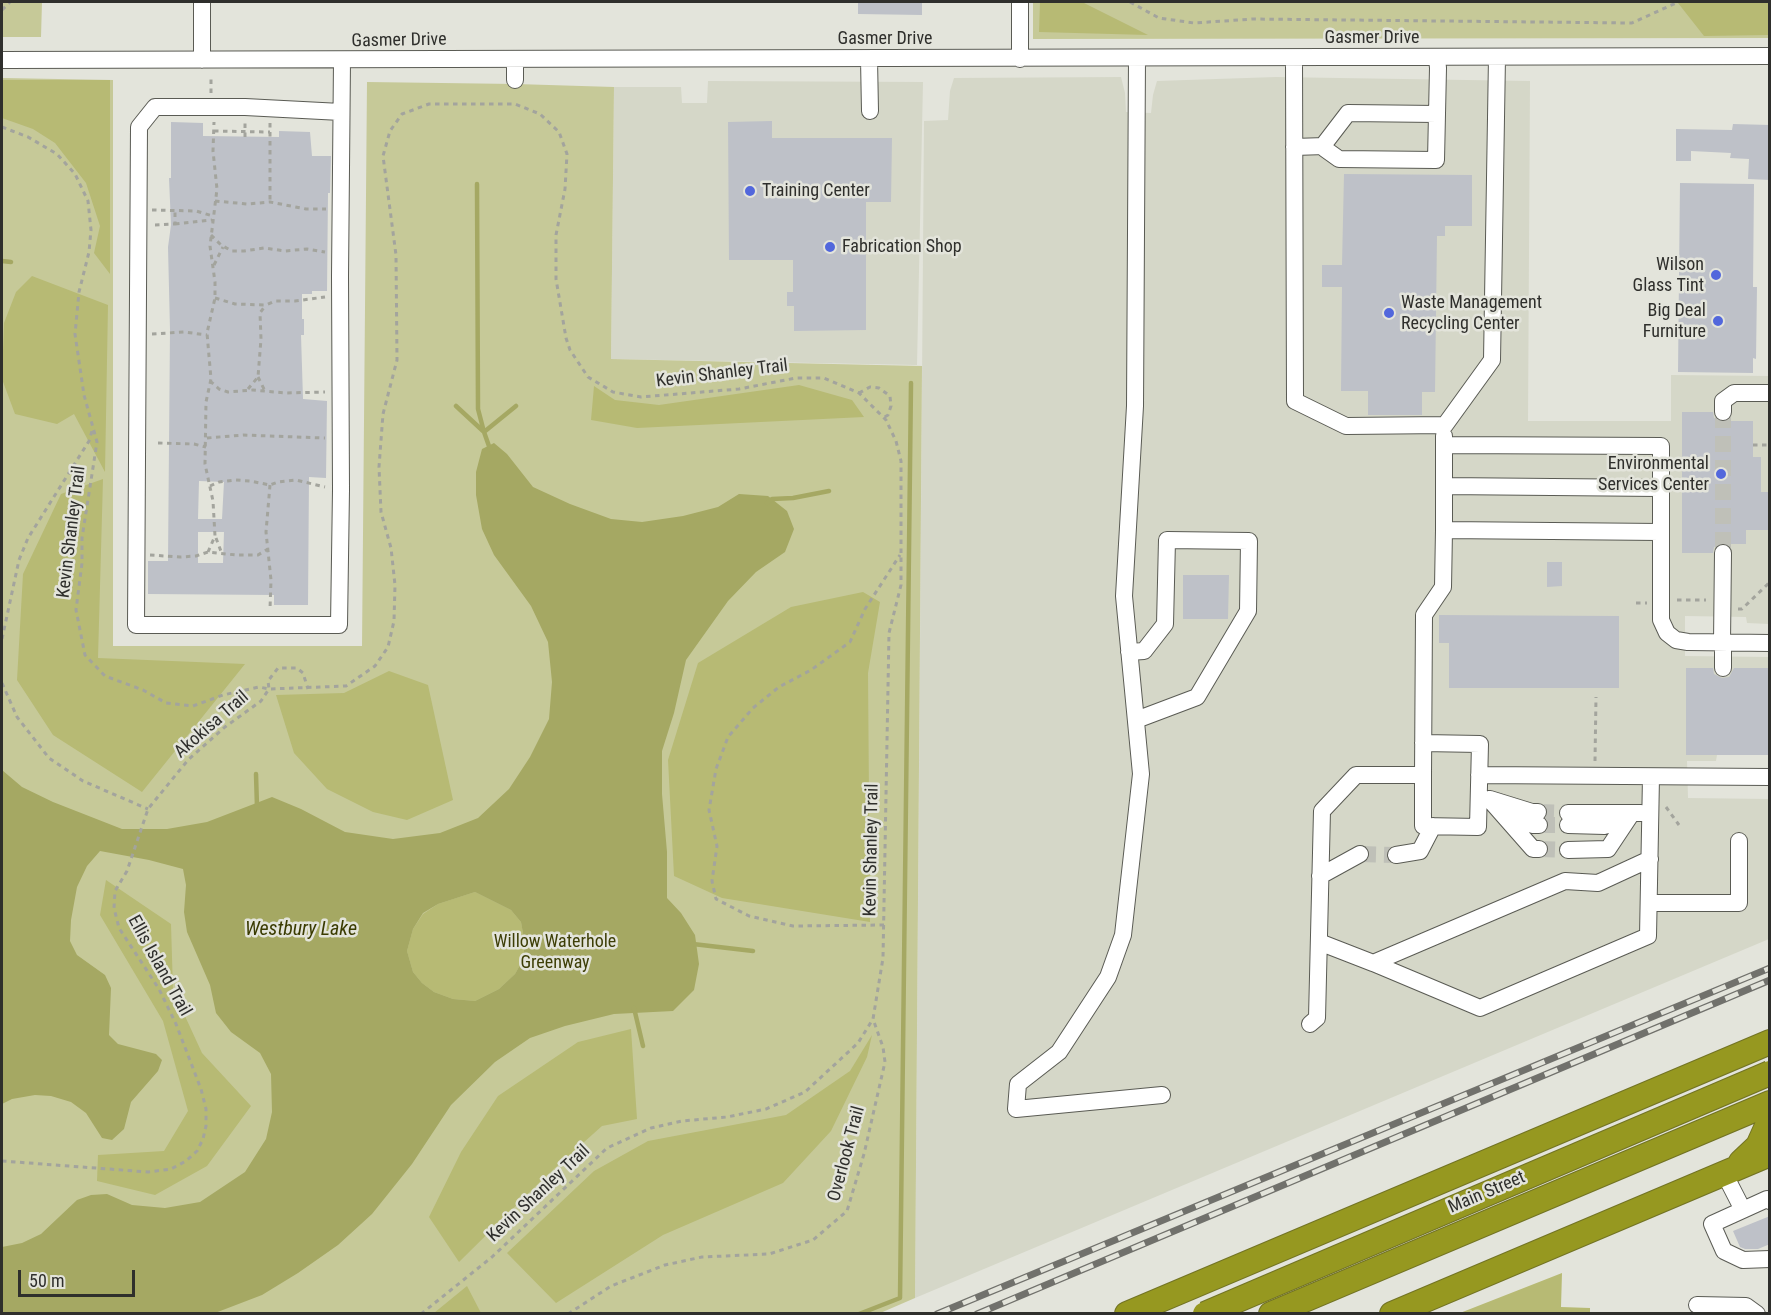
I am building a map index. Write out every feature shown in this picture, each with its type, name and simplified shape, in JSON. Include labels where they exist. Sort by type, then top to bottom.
[{"type":"highway","points":[[1127,1314],[1770,1042]]},
{"type":"highway","points":[[1657,1091],[1727,1065],[1757,1077],[1770,1102],[1767,1126],[1758,1146],[1730,1170]]},
{"type":"highway","name":"Main Street","points":[[1204,1314],[1770,1073]]},
{"type":"highway","name":"Main Street","points":[[1271,1314],[1770,1102]]},
{"type":"highway","points":[[1392,1314],[1770,1154]]},
{"type":"street","points":[[202,2],[207,65]]},
{"type":"street","points":[[1020,2],[1020,59]]},
{"type":"street","name":"Gasmer Drive","points":[[2,60],[207,65],[342,61],[515,60],[1770,56]]},
{"type":"street","points":[[1496,801],[1478,827],[1423,826],[1424,615],[1443,587],[1445,425],[1492,360],[1497,57]]},
{"type":"street","points":[[1137,58],[1135,406],[1124,596],[1141,774],[1123,935],[1108,977],[1059,1052],[1018,1084],[1016,1109],[1162,1095]]},
{"type":"street","points":[[1294,58],[1295,401],[1346,426],[1445,425]]},
{"type":"street","points":[[1437,58],[1437,114],[1436,160],[1339,159],[1325,149],[1325,143],[1348,113],[1437,114]]},
{"type":"street","points":[[869,59],[870,111]]},
{"type":"street","points":[[515,60],[515,80]]},
{"type":"street","points":[[341,112],[245,107],[155,107],[139,127],[136,626],[339,625],[342,61]]},
{"type":"street","points":[[1294,147],[1325,146]]},
{"type":"street","points":[[1723,412],[1723,401],[1734,393],[1770,393]]},
{"type":"street","points":[[1444,445],[1661,446],[1660,603],[1661,620],[1667,633],[1676,640],[1688,642],[1770,643]]},
{"type":"street","points":[[1444,486],[1660,488]]},
{"type":"street","points":[[1444,530],[1660,532]]},
{"type":"street","points":[[1129,652],[1144,651],[1166,624],[1167,540],[1248,541],[1248,611],[1197,697],[1136,720]]},
{"type":"street","points":[[1723,553],[1724,668]]},
{"type":"street","points":[[1423,743],[1480,744],[1479,775],[1496,801],[1532,838],[1539,831],[1532,812],[1496,801]]},
{"type":"street","points":[[1310,1024],[1317,1018],[1322,811],[1356,775],[1424,775]]},
{"type":"street","points":[[1479,775],[1770,777]]},
{"type":"street","points":[[1319,942],[1480,1008],[1648,936],[1651,777]]},
{"type":"street","points":[[1624,813],[1608,849],[1568,832],[1624,813],[1651,813]]},
{"type":"street","points":[[1396,855],[1420,850],[1433,826]]},
{"type":"street","points":[[1649,903],[1739,903],[1739,841]]},
{"type":"street","points":[[1320,876],[1360,854]]},
{"type":"street","points":[[1373,963],[1564,881],[1598,882],[1650,859]]},
{"type":"street","points":[[1730,1170],[1743,1210]]},
{"type":"street","points":[[1770,1201],[1767,1199],[1712,1224],[1724,1251],[1743,1260],[1770,1259]]},
{"type":"street","points":[[1697,1305],[1746,1306],[1757,1314]]},
{"type":"path","points":[[2,10],[10,2]]},
{"type":"path","points":[[1130,2],[1159,18],[1194,22],[1253,19],[1632,23],[1678,2]]},
{"type":"path","points":[[207,65],[211,95]]},
{"type":"path","name":"Kevin Shanley Trail","points":[[2,127],[28,137],[57,154],[75,174],[88,201],[91,230],[89,252],[79,292],[75,334],[84,395],[97,442],[82,538],[82,563],[76,610],[85,654],[105,676],[143,690],[166,703],[193,706],[223,695],[259,687],[308,689],[346,686],[375,666],[388,647],[394,621],[395,585],[391,548],[381,512],[379,467],[383,414],[397,360],[396,255],[383,156],[390,131],[402,114],[429,104],[515,104],[540,114],[559,132],[567,154],[565,189],[556,235],[556,279],[566,338],[570,350],[588,377],[613,392],[641,397],[739,389],[796,378],[824,378],[859,393],[884,418],[896,441],[901,461],[901,585],[889,633],[883,958],[873,1019],[858,1043],[805,1092],[766,1109],[682,1121],[651,1128],[607,1148],[492,1257],[421,1314]]},
{"type":"path","points":[[214,116],[213,151],[217,189],[211,235],[215,298],[207,335],[210,381],[206,402],[205,464],[210,486],[215,536],[222,554]]},
{"type":"path","points":[[214,131],[270,131],[270,202]]},
{"type":"path","points":[[245,131],[245,137]]},
{"type":"path","points":[[215,201],[247,204],[270,202],[306,209],[341,210]]},
{"type":"path","points":[[138,218],[175,210],[196,211],[212,218]]},
{"type":"path","points":[[175,210],[175,224]]},
{"type":"path","points":[[138,218],[175,224],[212,218]]},
{"type":"path","points":[[211,235],[232,251],[244,252],[264,248],[285,251],[307,249],[340,252]]},
{"type":"path","points":[[213,267],[224,246]]},
{"type":"path","points":[[246,390],[252,387],[258,377],[261,349],[260,313],[266,305],[274,301],[340,297]]},
{"type":"path","points":[[215,298],[235,304],[266,305]]},
{"type":"path","points":[[139,334],[184,332],[207,335]]},
{"type":"path","points":[[258,377],[266,391]]},
{"type":"path","points":[[210,381],[219,389],[228,392],[246,390],[286,393],[341,391]]},
{"type":"path","points":[[859,393],[870,387],[879,388],[890,396],[891,406],[888,415],[884,418]]},
{"type":"path","points":[[2,639],[19,560],[28,538],[89,441],[93,429]]},
{"type":"path","points":[[207,438],[243,435],[341,437]]},
{"type":"path","points":[[158,443],[194,444],[206,447]]},
{"type":"path","points":[[1753,445],[1770,445]]},
{"type":"path","points":[[210,486],[219,482],[236,480],[250,480],[270,485],[296,480],[341,490]]},
{"type":"path","points":[[270,485],[266,532],[272,580],[270,626]]},
{"type":"path","points":[[208,552],[215,536]]},
{"type":"path","points":[[136,555],[180,557],[196,556],[208,552],[258,555],[268,549]]},
{"type":"path","points":[[884,925],[794,926],[749,916],[716,899],[712,881],[717,846],[709,810],[716,769],[728,737],[753,708],[779,687],[811,669],[850,642],[865,609],[901,553]]},
{"type":"path","points":[[1742,609],[1770,582]]},
{"type":"path","points":[[1660,603],[1672,600],[1722,604],[1742,609]]},
{"type":"path","points":[[1722,604],[1742,609]]},
{"type":"path","name":"Akokisa Trail","points":[[148,809],[188,760],[225,727],[261,700],[269,689],[268,681],[278,668],[297,668],[303,673],[308,689]]},
{"type":"path","points":[[2,683],[17,717],[49,758],[83,781],[148,809]]},
{"type":"path","points":[[1595,776],[1596,697]]},
{"type":"path","name":"Ellis Island Trail","points":[[2,1161],[148,1172],[171,1169],[186,1161],[197,1151],[203,1139],[206,1109],[177,1024],[159,989],[119,928],[116,919],[115,891],[127,871],[148,809]]},
{"type":"path","name":"Overlook Trail","points":[[568,1314],[611,1286],[665,1265],[702,1257],[769,1254],[813,1240],[847,1211],[864,1154],[885,1062],[883,1047],[873,1019]]},
{"type":"shaded area","points":[[1040,2],[1082,2],[1148,35],[1039,32]]},
{"type":"shaded area","points":[[1679,2],[1769,2],[1769,35],[1704,36]]},
{"type":"shaded area","points":[[1121,77],[1126,112],[1151,113],[1157,81],[1276,77],[1530,81],[1528,421],[1671,421],[1671,375],[1769,376],[1769,624],[1747,623],[1746,617],[1685,616],[1685,656],[1769,657],[1769,755],[1717,755],[1716,761],[1687,761],[1688,798],[1769,799],[1769,939],[915,1298],[924,121],[948,120],[950,91],[954,78]]},
{"type":"shaded area","points":[[2,80],[110,80],[110,274],[94,253],[100,226],[86,183],[55,143],[33,129],[2,118]]},
{"type":"shaded area","points":[[708,81],[923,82],[917,365],[611,359],[614,87],[681,87],[682,103],[707,103]]},
{"type":"shaded area","points":[[32,276],[108,305],[105,472],[74,414],[57,424],[15,414],[2,379],[4,323],[16,292]]},
{"type":"shaded area","points":[[799,385],[852,400],[864,417],[637,428],[591,420],[594,386],[615,400],[659,405]]},
{"type":"shaded area","points":[[103,479],[98,658],[245,664],[142,792],[53,735],[17,680],[23,574],[61,494]]},
{"type":"shaded area","points":[[863,592],[880,602],[868,673],[870,922],[722,898],[674,876],[668,760],[698,663],[791,607]]},
{"type":"shaded area","points":[[389,671],[428,685],[453,800],[407,820],[373,812],[327,789],[294,753],[276,695],[344,693]]},
{"type":"shaded area","points":[[106,880],[171,924],[173,990],[202,1053],[251,1106],[207,1166],[155,1195],[97,1181],[98,1155],[164,1151],[188,1111],[163,1021],[100,915]]},
{"type":"shaded area","points":[[475,892],[511,910],[521,922],[524,958],[515,974],[499,989],[475,1001],[453,999],[434,992],[422,983],[413,972],[407,951],[413,929],[423,914],[438,904]]},
{"type":"shaded area","points":[[631,1029],[637,1119],[602,1126],[545,1177],[459,1262],[429,1217],[461,1152],[498,1096],[578,1042]]},
{"type":"shaded area","points":[[872,1035],[867,1057],[831,1131],[783,1183],[663,1235],[556,1303],[507,1253],[594,1171],[648,1141],[786,1115],[850,1071]]},
{"type":"shaded area","points":[[1562,1273],[1561,1307],[1590,1308],[1590,1313],[1460,1313]]},
{"type":"shaded area","points":[[467,1286],[481,1313],[434,1313]]},
{"type":"green space","points":[[2,2],[42,2],[41,37],[2,37]]},
{"type":"green space","points":[[1033,2],[1769,2],[1769,38],[1033,39]]},
{"type":"green space","name":"Willow Waterhole Greenway","points":[[2,78],[113,80],[113,646],[362,646],[367,82],[614,87],[611,359],[922,366],[915,1298],[878,1314],[2,1314]]},
{"type":"water","name":"Westbury Lake","points":[[494,443],[507,454],[533,487],[611,519],[642,522],[683,516],[718,507],[739,494],[768,496],[787,511],[794,529],[785,552],[756,572],[728,601],[686,660],[674,713],[662,751],[667,898],[681,913],[695,935],[699,964],[694,990],[673,1011],[614,1014],[565,1026],[530,1038],[495,1062],[451,1105],[412,1164],[372,1214],[338,1245],[262,1295],[215,1313],[2,1313],[2,1247],[22,1243],[41,1234],[77,1200],[91,1195],[107,1194],[132,1205],[165,1208],[200,1202],[245,1172],[266,1139],[272,1112],[271,1074],[260,1053],[231,1032],[216,1013],[210,985],[187,932],[184,912],[186,885],[183,869],[100,851],[87,866],[77,887],[70,941],[77,955],[105,975],[111,988],[109,1035],[118,1044],[156,1054],[162,1060],[158,1071],[131,1102],[124,1129],[112,1140],[102,1138],[86,1113],[71,1102],[51,1096],[35,1095],[12,1099],[2,1104],[2,770],[22,787],[53,802],[122,829],[167,829],[207,822],[272,797],[345,832],[393,839],[440,833],[478,818],[509,789],[530,757],[549,719],[552,682],[548,642],[531,606],[494,555],[482,529],[476,495],[476,472],[482,449]],"holes":[[[475,892],[511,910],[521,922],[524,958],[515,974],[499,989],[475,1001],[453,999],[434,992],[413,972],[407,951],[413,929],[423,913],[438,904]]]},
{"type":"building","points":[[858,2],[922,2],[922,15],[858,14]]},
{"type":"building","name":"Fabrication Shop","points":[[772,121],[772,138],[892,138],[891,202],[866,202],[866,330],[794,331],[794,306],[787,306],[787,292],[793,292],[793,260],[729,260],[728,122]]},
{"type":"building","points":[[171,122],[203,123],[203,136],[279,137],[279,131],[310,132],[312,156],[331,156],[330,193],[328,193],[327,291],[302,294],[303,399],[327,401],[326,478],[309,477],[308,605],[274,605],[274,595],[148,594],[148,561],[168,561],[170,330],[168,247],[171,225],[169,178],[171,178]],"holes":[[[199,481],[224,482],[222,519],[198,519]],[[198,532],[224,532],[223,563],[198,563]]]},
{"type":"building","points":[[1733,124],[1770,125],[1770,180],[1748,179],[1749,159],[1730,158],[1731,153],[1691,151],[1691,161],[1676,161],[1676,129],[1732,130]]},
{"type":"building","name":"Waste Management Recycling Center","points":[[1344,174],[1472,175],[1472,226],[1445,226],[1445,236],[1437,236],[1435,392],[1422,392],[1422,415],[1368,415],[1368,391],[1341,391],[1342,287],[1322,287],[1322,265],[1342,265]]},
{"type":"building","points":[[1680,183],[1754,184],[1753,287],[1757,287],[1756,359],[1753,358],[1753,373],[1678,372]]},
{"type":"building","name":"Environmental Services Center","points":[[1682,412],[1713,412],[1714,418],[1722,422],[1731,418],[1731,421],[1753,421],[1753,457],[1761,457],[1761,492],[1769,492],[1769,530],[1746,530],[1746,544],[1731,544],[1731,546],[1723,543],[1714,547],[1713,553],[1682,553]]},
{"type":"building","points":[[1547,562],[1562,562],[1562,586],[1547,587]]},
{"type":"building","points":[[1183,575],[1229,575],[1228,619],[1183,619]]},
{"type":"building","points":[[1439,615],[1619,616],[1619,688],[1449,688],[1449,643],[1439,643]]},
{"type":"building","points":[[1686,668],[1713,668],[1714,674],[1722,678],[1729,677],[1734,668],[1770,668],[1770,755],[1686,755]]},
{"type":"building","points":[[1770,1216],[1770,1244],[1758,1249],[1740,1247],[1733,1231]]},
{"type":"waterway","points":[[477,184],[478,409],[484,432]]},
{"type":"waterway","points":[[2,261],[11,262]]},
{"type":"waterway","points":[[859,1314],[900,1298],[911,383]]},
{"type":"waterway","points":[[456,406],[483,431]]},
{"type":"waterway","points":[[490,449],[484,432],[516,406]]},
{"type":"waterway","points":[[767,503],[772,499],[793,498],[829,491]]},
{"type":"waterway","points":[[256,774],[257,807]]},
{"type":"waterway","points":[[693,944],[753,951]]},
{"type":"waterway","points":[[634,1008],[643,1046]]},
{"type":"tunnel","points":[[1723,412],[1723,553]]},
{"type":"tunnel","points":[[1538,812],[1568,813]]},
{"type":"tunnel","points":[[1539,825],[1568,825]]},
{"type":"tunnel","points":[[1539,849],[1568,850]]},
{"type":"tunnel","points":[[1360,854],[1396,855]]},
{"type":"railway","points":[[937,1314],[1770,968]]},
{"type":"railway","points":[[977,1314],[1770,980]]},
{"type":"place","name":"Training Center","points":[[750,191]]},
{"type":"place","name":"Fabrication Shop","points":[[830,247]]},
{"type":"place","name":"Wilson Glass Tint","points":[[1716,275]]},
{"type":"place","name":"Waste Management Recycling Center","points":[[1389,313]]},
{"type":"place","name":"Big Deal Furniture","points":[[1718,321]]},
{"type":"place","name":"Environmental Services Center","points":[[1721,474]]}]
